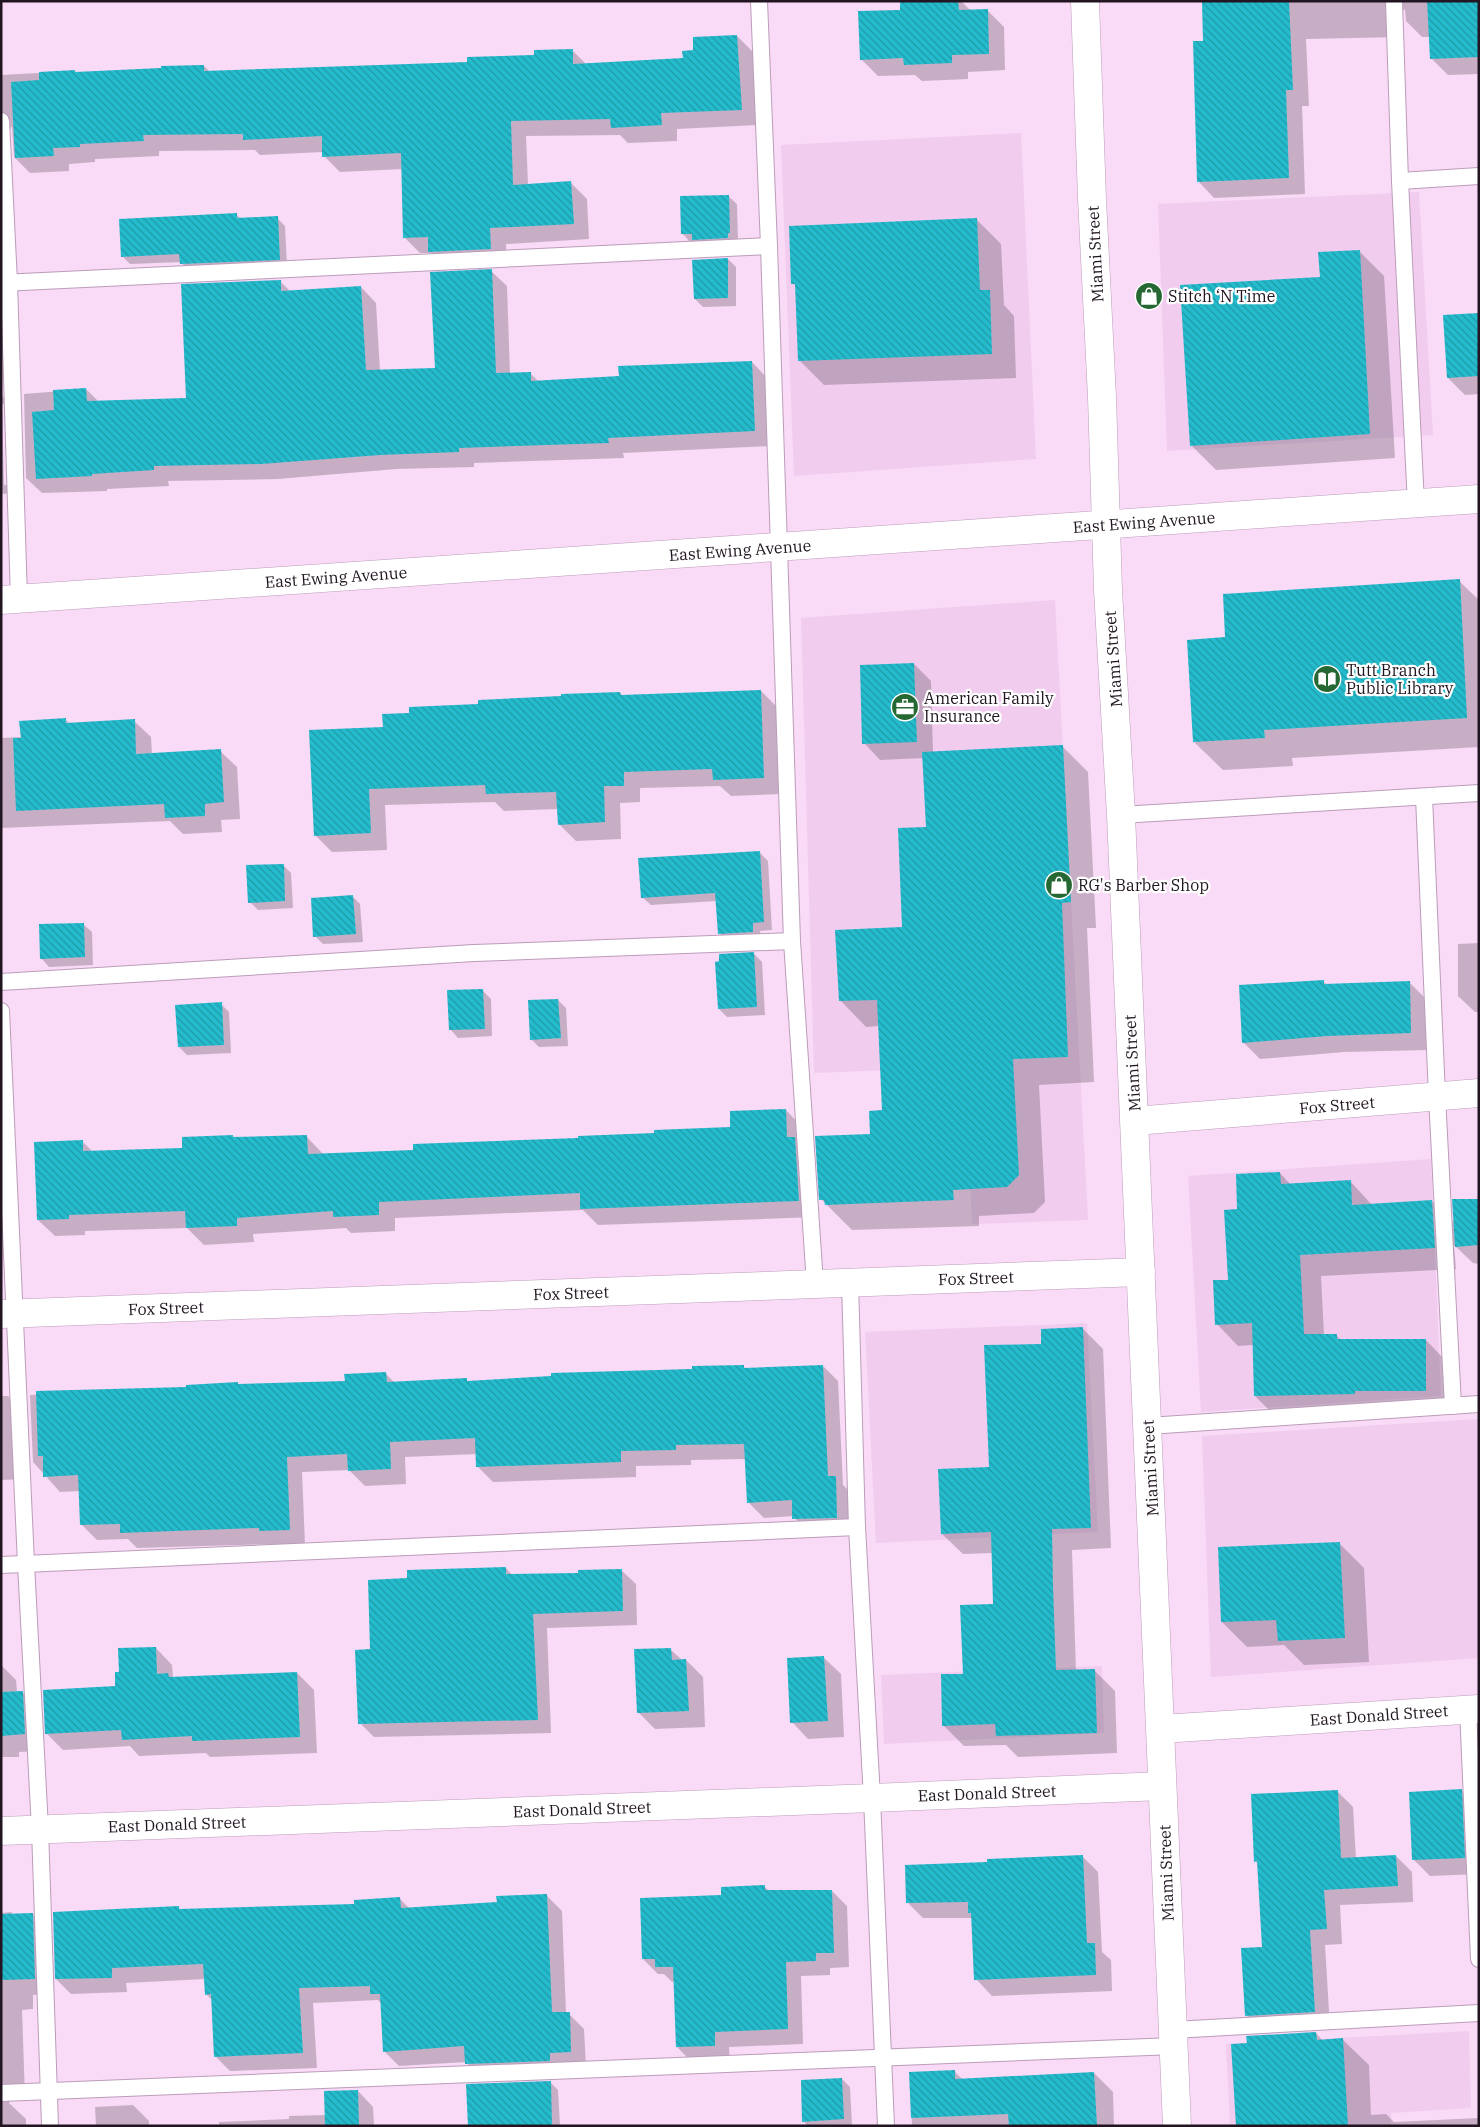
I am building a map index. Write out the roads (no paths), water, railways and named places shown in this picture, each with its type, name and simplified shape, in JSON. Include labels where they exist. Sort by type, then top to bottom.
[{"type":"street","name":"Miami Street","points":[[1085,1],[1092,200],[1102,397],[1105,524],[1135,1121],[1177,2126]]},
{"type":"street","name":"East Ewing Avenue","points":[[10,599],[780,547],[881,538],[1479,499]]},
{"type":"street","name":"Fox Street","points":[[1135,1121],[1479,1093]]},
{"type":"street","name":"Fox Street","points":[[8,1314],[1140,1272]]},
{"type":"street","name":"East Donald Street","points":[[1160,1729],[1474,1709]]},
{"type":"street","name":"East Donald Street","points":[[1,1830],[1162,1786]]},
{"type":"lane","points":[[759,1],[770,246],[792,941],[815,1284]]},
{"type":"lane","points":[[1394,1],[1400,181],[1416,504]]},
{"type":"lane","points":[[1,121],[10,599]]},
{"type":"lane","points":[[1400,181],[1479,176]]},
{"type":"lane","points":[[5,282],[770,246]]},
{"type":"lane","points":[[1121,815],[1479,793]]},
{"type":"lane","points":[[1424,797],[1453,1406]]},
{"type":"lane","points":[[1,982],[464,953],[792,941]]},
{"type":"lane","points":[[1,1011],[8,1314],[26,1564],[40,1829],[50,2126]]},
{"type":"lane","points":[[850,1282],[857,1527],[872,1798],[886,2126]]},
{"type":"lane","points":[[1148,1426],[1479,1404]]},
{"type":"lane","points":[[1,1566],[857,1527]]},
{"type":"lane","points":[[1474,1709],[1479,1959]]},
{"type":"lane","points":[[1,2093],[884,2059],[1479,2014]]},
{"type":"place","name":"Stitch ‘N Time","points":[[1149,296]]},
{"type":"place","name":"Tutt Branch Public Library","points":[[1327,679]]},
{"type":"place","name":"American Family Insurance","points":[[905,707]]},
{"type":"place","name":"RG's Barber Shop","points":[[1059,885]]}]
